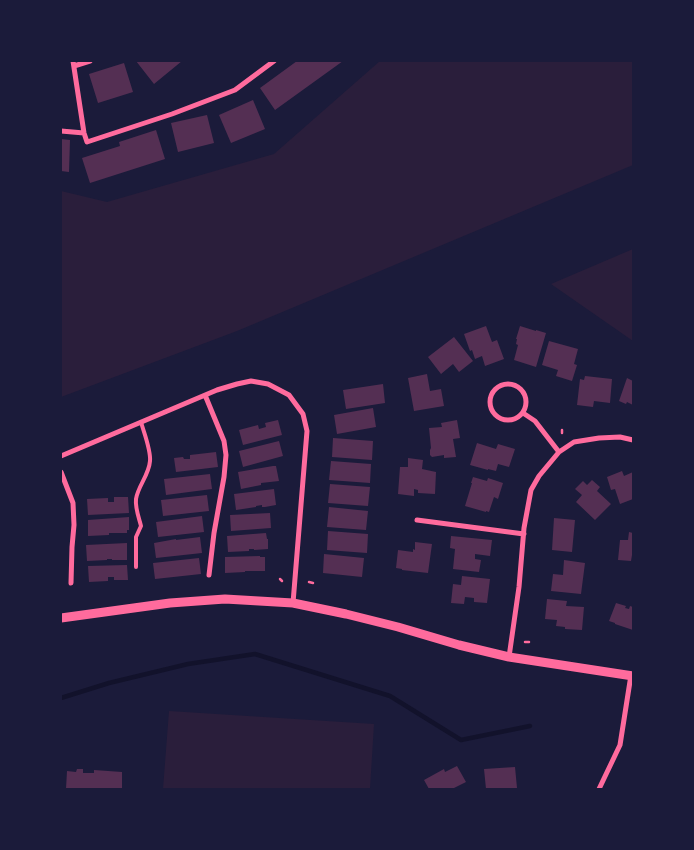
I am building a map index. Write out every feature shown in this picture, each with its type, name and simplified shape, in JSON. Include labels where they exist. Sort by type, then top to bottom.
[{"type":"street","points":[[90,61],[74,64],[86,142],[172,114],[235,90],[274,61]]},
{"type":"street","points":[[61,131],[84,133]]},
{"type":"street","points":[[61,456],[205,395],[237,384],[251,381],[268,384],[289,395],[303,414],[307,431],[293,603]]},
{"type":"street","points":[[503,384],[516,385],[521,389],[526,400],[526,407],[523,413],[512,420],[500,419],[491,410],[489,404],[492,392],[503,384]]},
{"type":"street","points":[[205,395],[224,441],[226,454],[209,575]]},
{"type":"street","points":[[523,413],[535,421],[559,452]]},
{"type":"street","points":[[509,656],[531,490],[539,476],[559,452],[574,442],[620,437],[633,440]]},
{"type":"street","points":[[61,472],[73,502],[74,525],[71,583]]},
{"type":"street","points":[[417,520],[524,534]]},
{"type":"street","points":[[61,618],[170,603],[225,599],[293,603],[346,614],[459,645],[509,656],[632,676],[620,745],[599,789]]},
{"type":"lane","points":[[136,567],[136,537],[141,526],[138,518],[136,498],[150,462],[141,422]]},
{"type":"shaded area","points":[[380,61],[633,61],[633,165],[237,331],[61,397],[61,191],[107,202],[274,154]]},
{"type":"shaded area","points":[[633,249],[633,341],[551,284]]},
{"type":"shaded area","points":[[169,711],[374,724],[370,789],[163,789]]},
{"type":"building","points":[[136,61],[182,61],[154,84]]},
{"type":"building","points":[[297,61],[343,61],[275,110],[260,88]]},
{"type":"building","points":[[124,63],[133,92],[98,103],[89,74]]},
{"type":"building","points":[[253,100],[265,129],[231,143],[219,115]]},
{"type":"building","points":[[207,115],[214,143],[178,152],[171,123]]},
{"type":"building","points":[[156,130],[165,159],[90,183],[82,158],[120,146],[119,142]]},
{"type":"building","points":[[61,139],[70,140],[69,172],[61,171]]},
{"type":"building","points":[[486,326],[492,342],[497,340],[504,359],[485,366],[482,356],[475,359],[464,334]]},
{"type":"building","points":[[520,326],[546,333],[536,367],[514,360],[518,345],[516,344],[516,339]]},
{"type":"building","points":[[454,337],[473,361],[459,372],[453,364],[441,374],[428,357]]},
{"type":"building","points":[[549,341],[578,349],[574,364],[577,365],[572,381],[556,376],[558,370],[542,365]]},
{"type":"building","points":[[427,374],[430,391],[441,389],[444,406],[414,411],[408,378]]},
{"type":"building","points":[[585,376],[612,379],[610,403],[594,401],[593,407],[577,405],[580,379],[584,380]]},
{"type":"building","points":[[627,378],[633,381],[633,405],[619,401]]},
{"type":"building","points":[[383,384],[385,403],[346,409],[343,390]]},
{"type":"building","points":[[373,408],[376,427],[337,434],[334,415]]},
{"type":"building","points":[[278,420],[282,435],[243,445],[239,430],[258,425],[259,429],[266,427],[265,423]]},
{"type":"building","points":[[457,420],[460,438],[453,439],[456,457],[444,458],[444,455],[432,457],[430,455],[429,428],[442,427],[441,423]]},
{"type":"building","points":[[333,438],[373,441],[372,460],[332,457]]},
{"type":"building","points":[[279,441],[283,456],[243,467],[239,451]]},
{"type":"building","points":[[477,443],[496,449],[498,444],[515,449],[509,467],[498,464],[496,471],[470,465]]},
{"type":"building","points":[[216,452],[218,467],[176,472],[174,458],[183,457],[184,459],[190,459],[190,455]]},
{"type":"building","points":[[408,458],[423,460],[422,469],[436,472],[435,494],[418,493],[418,490],[414,489],[414,496],[398,494],[400,467],[408,467]]},
{"type":"building","points":[[331,461],[371,464],[370,483],[329,480]]},
{"type":"building","points":[[276,466],[279,481],[261,483],[261,485],[241,489],[238,472]]},
{"type":"building","points":[[622,471],[624,476],[633,472],[633,499],[620,504],[615,489],[611,490],[607,477]]},
{"type":"building","points":[[210,474],[212,489],[166,495],[164,479]]},
{"type":"building","points":[[473,477],[487,481],[488,478],[503,483],[498,499],[494,497],[489,512],[465,506]]},
{"type":"building","points":[[592,480],[600,487],[597,491],[611,504],[595,520],[576,502],[582,495],[575,489],[583,481],[587,485]]},
{"type":"building","points":[[330,484],[370,487],[368,506],[328,503]]},
{"type":"building","points":[[274,489],[276,505],[262,507],[262,505],[236,510],[234,494]]},
{"type":"building","points":[[207,495],[209,511],[163,516],[161,500]]},
{"type":"building","points":[[114,497],[128,497],[129,513],[88,515],[87,499],[108,498],[108,502],[114,502]]},
{"type":"building","points":[[329,507],[368,511],[366,530],[327,527]]},
{"type":"building","points":[[270,513],[271,528],[231,531],[230,515]]},
{"type":"building","points":[[202,516],[204,532],[158,537],[156,522]]},
{"type":"building","points":[[129,517],[129,530],[127,530],[127,533],[88,536],[88,520]]},
{"type":"building","points":[[554,518],[575,520],[572,552],[552,550]]},
{"type":"building","points":[[328,531],[368,534],[367,553],[327,550]]},
{"type":"building","points":[[629,532],[633,533],[633,555],[631,561],[618,560],[620,540],[628,540]]},
{"type":"building","points":[[266,533],[268,549],[228,552],[227,536]]},
{"type":"building","points":[[451,536],[492,540],[490,556],[475,554],[475,559],[481,560],[479,572],[453,569],[455,549],[450,548]]},
{"type":"building","points":[[200,537],[202,553],[156,558],[154,543]]},
{"type":"building","points":[[415,542],[432,544],[428,573],[396,568],[398,550],[413,552],[413,549],[415,550]]},
{"type":"building","points":[[127,543],[127,560],[87,561],[86,545]]},
{"type":"building","points":[[324,554],[364,558],[362,577],[323,573]]},
{"type":"building","points":[[225,557],[265,557],[265,571],[225,573]]},
{"type":"building","points":[[199,558],[201,574],[155,579],[153,563]]},
{"type":"building","points":[[564,560],[585,563],[581,594],[551,591],[553,574],[563,575]]},
{"type":"building","points":[[127,565],[128,580],[114,580],[114,577],[108,577],[108,581],[89,582],[88,566]]},
{"type":"building","points":[[462,576],[490,579],[487,603],[474,602],[474,598],[465,597],[464,604],[451,603],[453,584],[461,585]]},
{"type":"building","points":[[547,599],[567,601],[566,606],[584,607],[582,630],[565,629],[565,627],[556,626],[557,620],[545,619]]},
{"type":"building","points":[[616,603],[629,609],[630,606],[633,607],[633,630],[609,621]]},
{"type":"building","points":[[457,766],[466,782],[452,789],[429,789],[424,780],[444,769],[445,772]]},
{"type":"building","points":[[515,767],[517,788],[486,789],[484,769]]},
{"type":"building","points":[[77,769],[83,769],[83,773],[94,773],[94,770],[122,772],[122,789],[66,789],[67,771],[76,772]]},
{"type":"waterway","points":[[61,698],[109,683],[188,664],[255,654],[390,696],[461,740],[530,726]]}]
